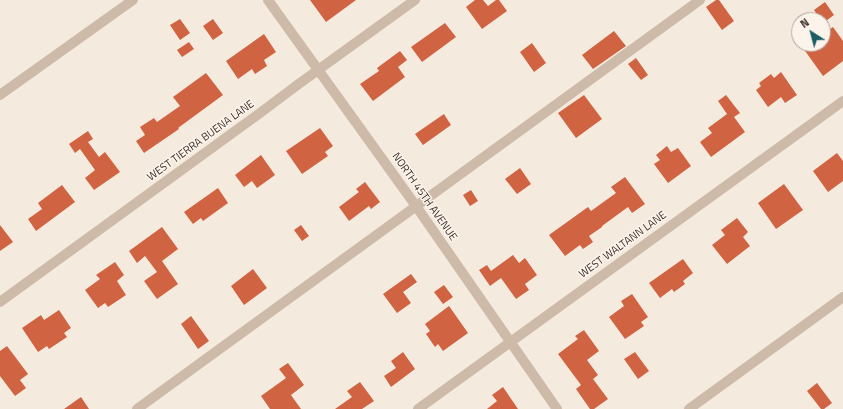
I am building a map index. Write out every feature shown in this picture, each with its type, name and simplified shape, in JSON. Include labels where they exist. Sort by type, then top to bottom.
[{"type":"street","points":[[0,95],[133,0]]},
{"type":"street","name":"NORTH 45TH AVENUE","points":[[268,0],[416,206],[558,409]]},
{"type":"street","name":"WEST TIERRA BUENA LANE","points":[[0,302],[415,0]]},
{"type":"street","points":[[137,409],[700,0]]},
{"type":"street","name":"WEST WALTANN LANE","points":[[418,409],[843,101]]},
{"type":"street","points":[[689,409],[843,297]]},
{"type":"building","points":[[310,0],[356,0],[326,22]]},
{"type":"building","points":[[475,0],[483,0],[488,6],[496,0],[499,0],[507,11],[482,29],[466,7]]},
{"type":"building","points":[[716,0],[719,0],[734,21],[722,30],[706,7]]},
{"type":"building","points":[[825,2],[834,15],[831,17],[831,12],[815,12],[814,10]]},
{"type":"building","points":[[180,19],[190,33],[180,40],[170,25]]},
{"type":"building","points":[[213,19],[223,33],[213,40],[203,26]]},
{"type":"building","points":[[445,23],[456,37],[422,62],[411,47]]},
{"type":"building","points":[[833,27],[843,41],[843,61],[823,76],[806,52],[831,52],[831,28]]},
{"type":"building","points":[[614,31],[626,46],[593,69],[582,55]]},
{"type":"building","points":[[264,34],[276,52],[264,60],[267,66],[255,74],[252,69],[238,79],[226,61]]},
{"type":"building","points":[[189,42],[194,49],[182,57],[177,50]]},
{"type":"building","points":[[532,43],[546,63],[534,72],[520,52]]},
{"type":"building","points":[[400,51],[407,60],[398,67],[405,77],[373,101],[360,84],[379,71],[377,68]]},
{"type":"building","points":[[636,58],[648,75],[641,80],[628,64]]},
{"type":"building","points":[[781,72],[797,95],[785,103],[781,97],[768,107],[756,90],[761,86],[759,83],[771,74],[774,78]]},
{"type":"building","points":[[206,73],[223,95],[178,128],[179,129],[144,153],[136,141],[145,135],[140,127],[154,118],[157,122],[180,106],[173,97]]},
{"type":"building","points":[[584,95],[602,119],[576,138],[558,113]]},
{"type":"building","points":[[726,95],[740,113],[734,117],[745,132],[711,157],[700,142],[712,133],[708,128],[727,114],[718,101]]},
{"type":"building","points":[[444,114],[451,125],[423,145],[415,134]]},
{"type":"building","points":[[320,128],[333,146],[325,152],[328,156],[302,174],[286,151]]},
{"type":"building","points":[[88,131],[93,139],[88,142],[99,157],[105,152],[120,172],[94,190],[85,178],[95,170],[80,149],[75,153],[69,144]]},
{"type":"building","points":[[667,146],[671,152],[678,148],[691,166],[668,183],[654,164],[660,160],[656,155]]},
{"type":"building","points":[[837,153],[843,161],[843,181],[828,192],[813,171]]},
{"type":"building","points":[[261,155],[275,175],[257,188],[252,181],[244,187],[235,175]]},
{"type":"building","points":[[520,168],[531,184],[517,194],[505,179]]},
{"type":"building","points":[[625,177],[645,204],[632,213],[628,207],[589,236],[593,242],[583,249],[580,245],[565,256],[549,235],[588,207],[591,211],[616,193],[611,187]]},
{"type":"building","points":[[365,182],[380,202],[371,209],[369,206],[349,221],[339,207],[359,192],[356,189]]},
{"type":"building","points":[[784,184],[803,210],[776,229],[758,203]]},
{"type":"building","points":[[62,185],[75,202],[36,231],[28,219],[42,209],[38,203]]},
{"type":"building","points":[[218,188],[228,203],[203,221],[201,218],[193,224],[184,212]]},
{"type":"building","points":[[471,190],[478,201],[470,206],[463,195]]},
{"type":"building","points":[[737,218],[748,232],[743,237],[750,246],[727,264],[712,245],[725,235],[721,230]]},
{"type":"building","points":[[0,225],[13,242],[0,251]]},
{"type":"building","points":[[301,225],[309,236],[302,241],[294,230]]},
{"type":"building","points":[[162,227],[178,249],[162,261],[178,284],[157,299],[144,281],[157,272],[145,256],[137,263],[129,251]]},
{"type":"building","points":[[513,255],[519,263],[525,258],[537,275],[525,284],[529,290],[516,299],[501,278],[490,286],[479,270],[487,265],[491,271]]},
{"type":"building","points":[[683,259],[693,273],[683,281],[685,284],[674,292],[672,289],[660,298],[649,283]]},
{"type":"building","points":[[115,262],[124,275],[117,281],[126,295],[108,307],[105,303],[98,308],[85,290],[100,279],[96,275]]},
{"type":"building","points":[[253,269],[267,288],[244,305],[231,286]]},
{"type":"building","points":[[411,274],[417,282],[403,292],[411,303],[397,313],[383,294]]},
{"type":"building","points":[[444,285],[453,297],[443,304],[434,292]]},
{"type":"building","points":[[632,294],[648,317],[641,322],[644,326],[625,339],[609,317],[624,306],[621,301]]},
{"type":"building","points":[[449,306],[468,333],[443,351],[438,344],[435,347],[426,334],[430,331],[425,324]]},
{"type":"building","points":[[59,310],[71,328],[64,333],[67,337],[49,349],[47,346],[38,352],[22,328],[41,315],[44,320]]},
{"type":"building","points":[[191,316],[209,341],[198,349],[181,324]]},
{"type":"building","points":[[584,330],[599,351],[587,360],[598,375],[593,379],[608,399],[594,409],[590,409],[576,389],[581,385],[558,354],[578,339],[575,336]]},
{"type":"building","points":[[7,346],[28,374],[20,380],[26,388],[15,396],[0,376],[0,351]]},
{"type":"building","points":[[403,352],[415,369],[391,387],[384,376],[396,368],[391,361]]},
{"type":"building","points":[[635,352],[649,371],[638,379],[624,359]]},
{"type":"building","points":[[288,363],[304,385],[291,395],[301,409],[270,409],[261,396],[286,378],[279,369]]},
{"type":"building","points":[[360,382],[374,401],[362,409],[335,409],[352,397],[347,391]]},
{"type":"building","points":[[817,383],[832,403],[824,409],[821,409],[807,391]]},
{"type":"building","points":[[503,387],[518,409],[487,409],[497,401],[492,395]]},
{"type":"building","points":[[81,397],[89,409],[64,409]]}]
